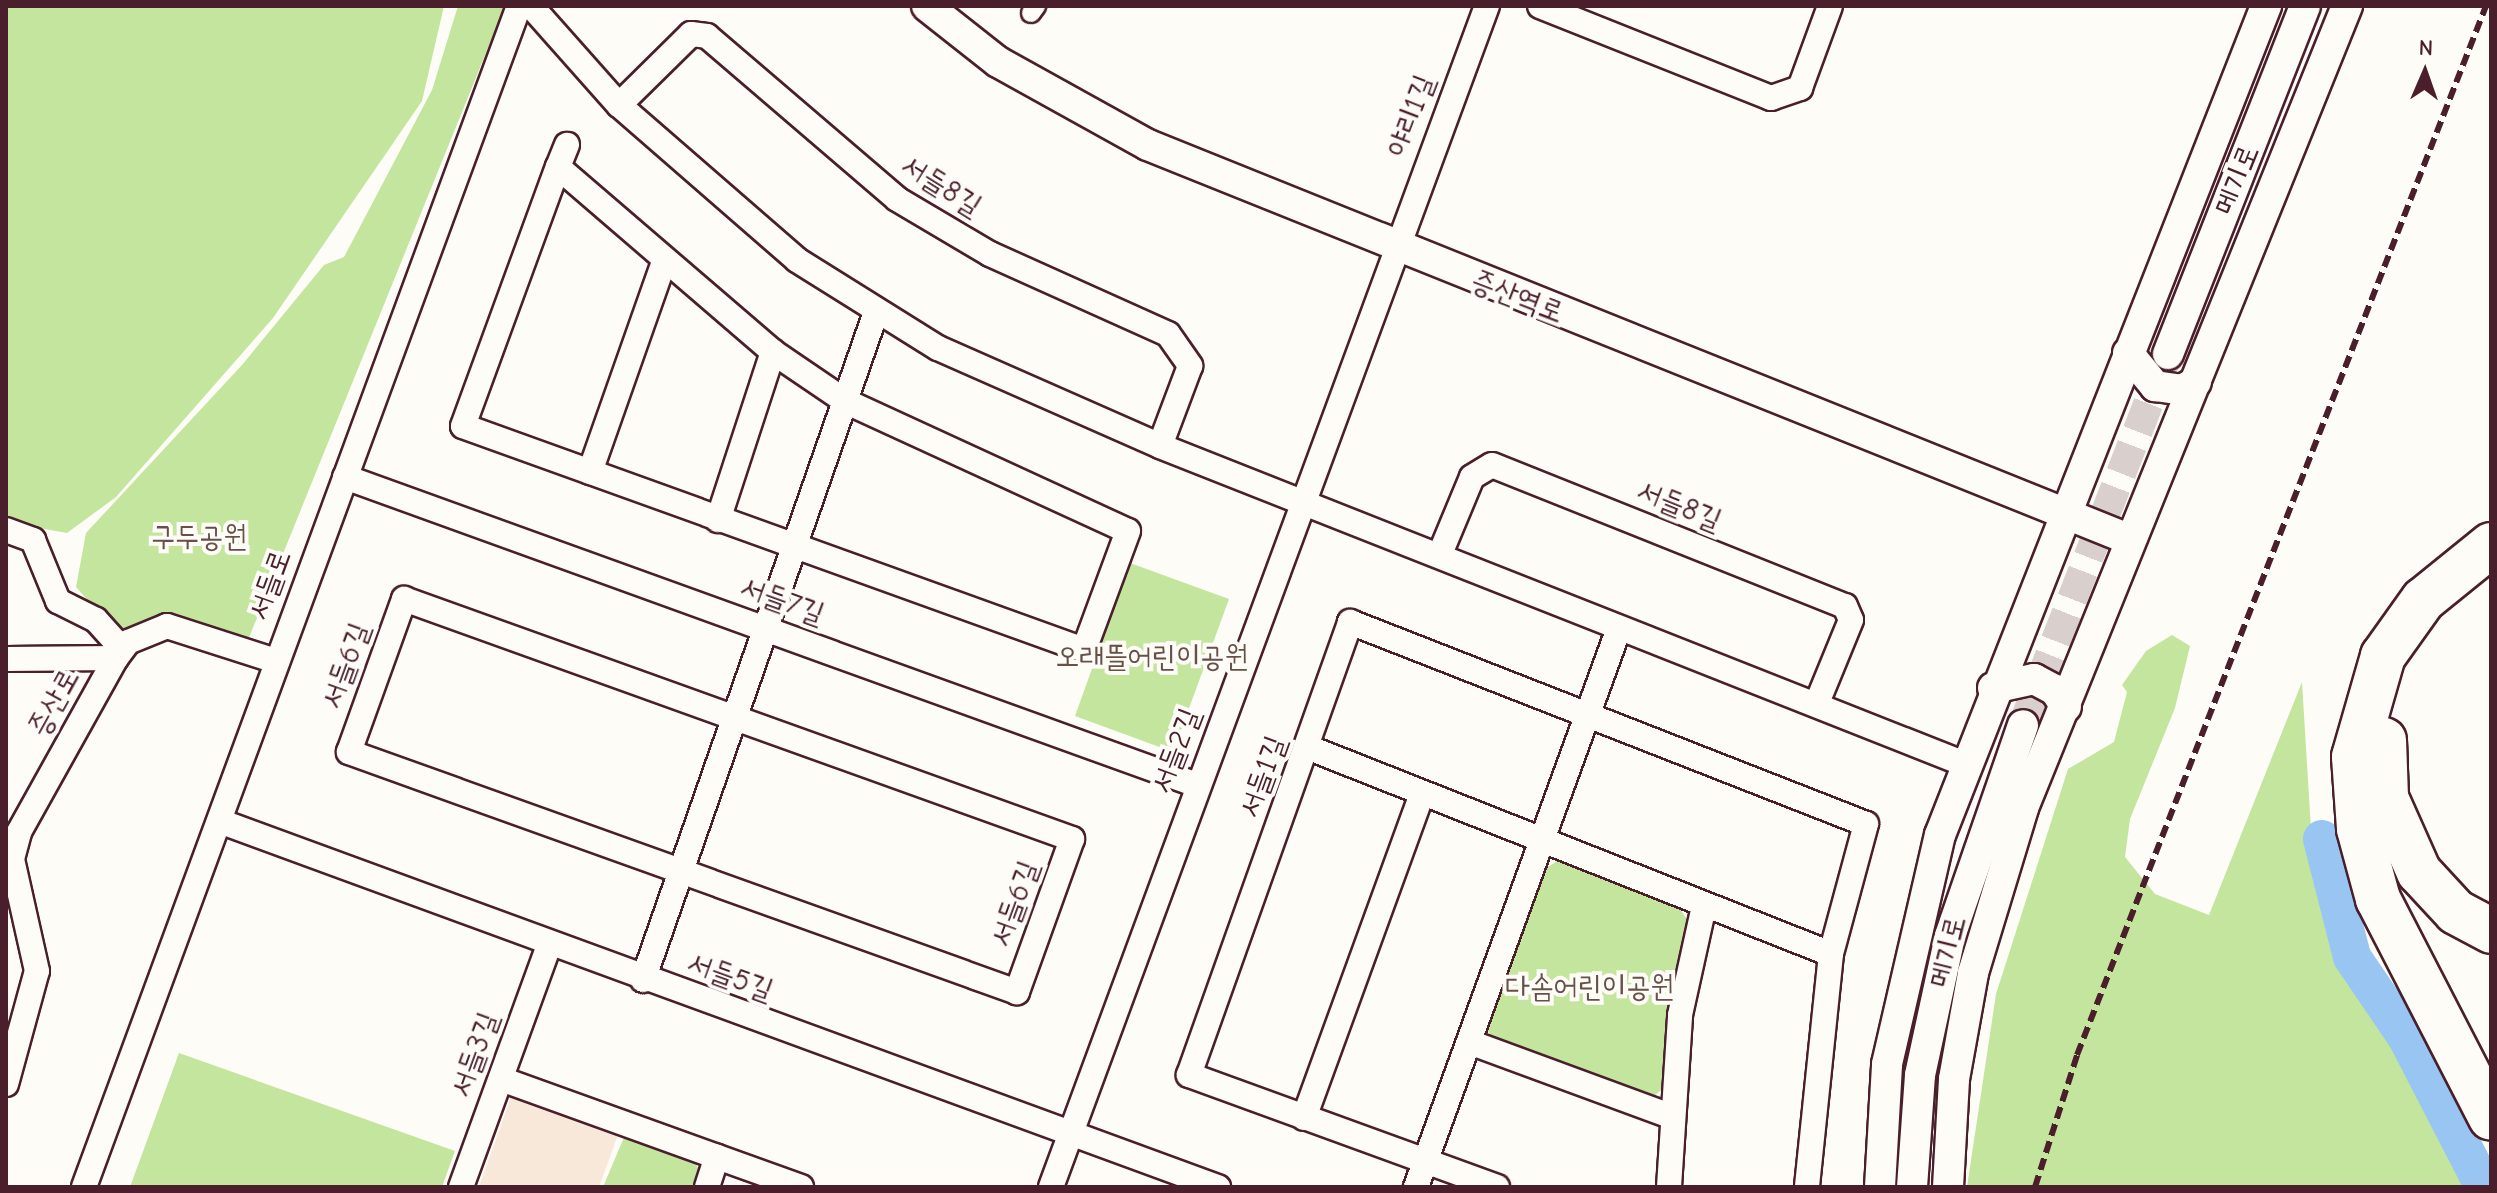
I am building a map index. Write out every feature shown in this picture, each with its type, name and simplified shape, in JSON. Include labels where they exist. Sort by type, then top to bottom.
[{"type":"highway","points":[[2491,545],[2423,600],[2383,656],[2354,757],[2359,829],[2378,899],[2491,1118]]},
{"type":"highway","points":[[2491,578],[2450,614],[2401,684],[2384,740],[2383,774],[2400,837],[2419,872],[2456,912],[2491,931]]},
{"type":"street","name":"서들로","points":[[84,1187],[222,822],[276,661],[519,6]]},
{"type":"street","points":[[531,6],[619,105],[797,260],[876,312],[1018,388],[1965,764]]},
{"type":"street","name":"증산역로","points":[[927,6],[998,62],[1148,145],[1394,249],[2131,540]]},
{"type":"street","name":"야리1길","points":[[1394,249],[1487,6]]},
{"type":"street","points":[[1540,6],[1771,98],[1800,88],[1830,6]]},
{"type":"street","points":[[1880,1187],[1887,1064],[1909,954],[1965,764],[2266,6]]},
{"type":"street","name":"메기로","points":[[2168,354],[2305,6]]},
{"type":"street","points":[[1948,1187],[1954,1079],[1973,973],[2023,808],[2347,6]]},
{"type":"street","name":"서들8길","points":[[619,105],[691,34],[707,36],[897,199],[990,254],[1176,341],[1190,366],[1160,446]]},
{"type":"street","points":[[562,156],[664,262],[773,352],[845,401],[1128,531],[1084,650],[794,548],[463,426],[562,156]]},
{"type":"street","name":"서들2길","points":[[1051,1187],[1394,249]]},
{"type":"street","points":[[590,472],[664,262]]},
{"type":"street","points":[[643,980],[876,312]]},
{"type":"street","points":[[718,520],[773,352]]},
{"type":"street","points":[[2128,353],[2155,386],[2182,390],[2196,382]]},
{"type":"street","name":"서들8길","points":[[1440,554],[1472,477],[1492,465],[1845,606],[1851,620],[1817,703]]},
{"type":"street","name":"서들7길","points":[[345,477],[1197,785]]},
{"type":"street","points":[[6,530],[33,540],[58,601],[96,620],[119,654]]},
{"type":"street","name":"서들6길","points":[[404,599],[734,718],[1072,839],[1017,992],[349,752],[404,599]]},
{"type":"street","name":"서들1길","points":[[1497,1187],[1189,1075],[1350,622],[1866,824],[1831,954],[1807,1187]]},
{"type":"street","points":[[6,659],[119,654],[167,626],[276,661]]},
{"type":"street","points":[[1416,1187],[1619,628]]},
{"type":"street","name":"증산로","points":[[6,1084],[37,971],[12,859],[15,845],[119,654]]},
{"type":"street","points":[[1993,688],[2034,679],[2055,690],[2066,707]]},
{"type":"street","name":"메기로","points":[[1912,1187],[1920,1075],[1950,936],[2023,725]]},
{"type":"street","points":[[1307,747],[1831,954]]},
{"type":"street","points":[[1304,1118],[1422,793]]},
{"type":"street","name":"서들5길","points":[[222,822],[643,980],[1218,1187]]},
{"type":"street","points":[[1669,1187],[1670,1116],[1680,1015],[1704,906]]},
{"type":"street","name":"서들3길","points":[[461,1187],[549,945]]},
{"type":"street","points":[[1469,1042],[1670,1116]]},
{"type":"street","points":[[501,1079],[801,1187]]},
{"type":"street","points":[[707,1187],[717,1157]]},
{"type":"shaded area","points":[[512,1094],[619,1132],[599,1187],[479,1187]]},
{"type":"green space","points":[[6,6],[444,6],[422,101],[273,318],[116,497],[67,533],[6,522]]},
{"type":"green space","name":"구두공원","points":[[458,6],[505,6],[246,645],[163,618],[116,632],[76,587],[86,533],[242,365],[324,265],[344,257],[432,90]]},
{"type":"green space","name":"오래뜰어린이공원","points":[[1130,563],[1229,599],[1173,752],[1075,716]]},
{"type":"green space","points":[[2172,635],[2190,646],[2175,708],[2130,819],[2125,857],[2155,894],[2209,915],[2302,682],[2313,862],[2345,970],[2409,1067],[2464,1187],[1967,1187],[1996,994],[2068,769],[2114,742],[2127,692],[2122,685],[2146,651]]},
{"type":"green space","name":"다솜어린이공원","points":[[1560,859],[1677,904],[1688,921],[1664,1088],[1650,1099],[1493,1040],[1486,1027],[1545,869]]},
{"type":"green space","points":[[179,1053],[455,1151],[442,1187],[130,1187]]},
{"type":"green space","points":[[625,1135],[693,1159],[703,1177],[699,1187],[603,1187]]},
{"type":"waterway","points":[[2322,839],[2352,957],[2407,1038],[2484,1187]]},
{"type":"tunnel","points":[[2023,725],[2168,354]]},
{"type":"railway","points":[[2035,1187],[2077,1055],[2486,6]]}]
